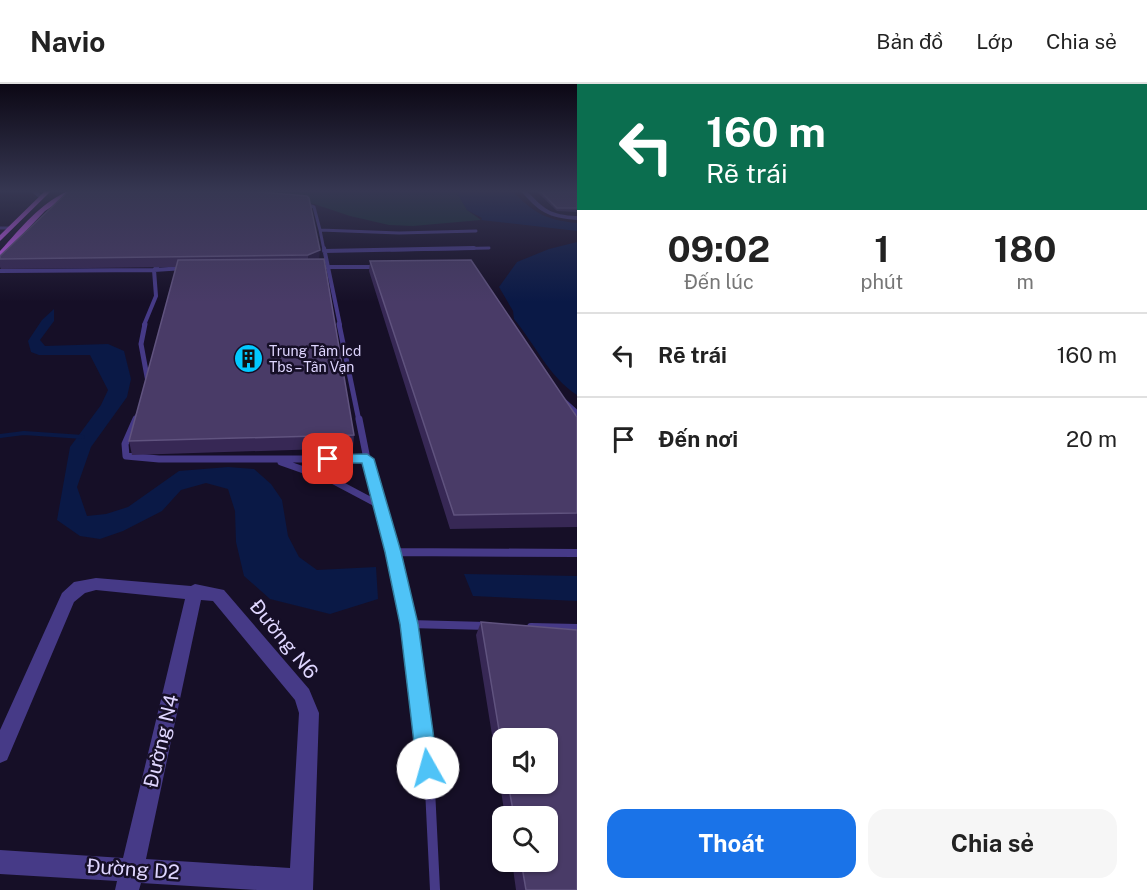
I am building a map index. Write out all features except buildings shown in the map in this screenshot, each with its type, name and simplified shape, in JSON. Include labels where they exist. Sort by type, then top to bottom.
[{"type":"main road","points":[[0,239],[11,228]]},
{"type":"main road","points":[[0,256],[26,228]]},
{"type":"street","name":"Đường N6","points":[[0,753],[68,598],[80,587],[96,584],[195,591],[218,595],[302,695],[309,713],[302,885]]},
{"type":"street","name":"Đường N4","points":[[130,879],[195,591]]},
{"type":"street","name":"Đường D2","points":[[0,862],[130,879],[302,885]]},
{"type":"lane","points":[[0,228],[11,228]]},
{"type":"lane","points":[[435,890],[430,789],[409,624],[393,552],[367,459],[320,230],[399,233],[476,231]]},
{"type":"lane","points":[[324,251],[489,248]]},
{"type":"lane","points":[[149,392],[148,371],[141,344],[145,322],[156,296],[154,270],[160,264]]},
{"type":"lane","points":[[317,267],[385,267]]},
{"type":"lane","points":[[0,271],[192,268]]},
{"type":"lane","points":[[561,398],[577,413]]},
{"type":"lane","points":[[140,410],[125,444],[126,456],[159,459],[367,459]]},
{"type":"lane","points":[[270,459],[309,469],[335,480],[381,506]]},
{"type":"lane","points":[[393,552],[577,552]]},
{"type":"lane","points":[[409,624],[501,626]]},
{"type":"lane","points":[[524,627],[577,628]]},
{"type":"water","points":[[547,228],[577,228],[577,231]]},
{"type":"water","points":[[577,242],[577,395],[558,379],[543,360],[514,319],[513,311],[499,287],[517,262],[549,249]]},
{"type":"water","points":[[54,309],[54,321],[40,340],[45,346],[108,344],[124,351],[131,379],[127,397],[91,447],[77,487],[87,516],[106,514],[128,507],[179,471],[228,467],[254,469],[271,484],[282,500],[288,536],[299,557],[317,570],[376,567],[378,599],[330,614],[270,599],[244,576],[236,542],[235,511],[228,489],[206,483],[181,490],[162,511],[123,531],[100,539],[80,536],[57,520],[70,447],[101,405],[108,390],[90,355],[39,355],[31,352],[28,341],[42,320]]},
{"type":"water","points":[[464,574],[577,576],[577,601],[473,596]]},
{"type":"waterway","points":[[0,436],[24,433],[83,437]]},
{"type":"place","name":"Trung Tâm Icd Tbs – Tân Vạn","points":[[248,359]]},
{"type":"route","points":[[328,459],[367,459],[393,552],[409,624],[428,768]]}]
